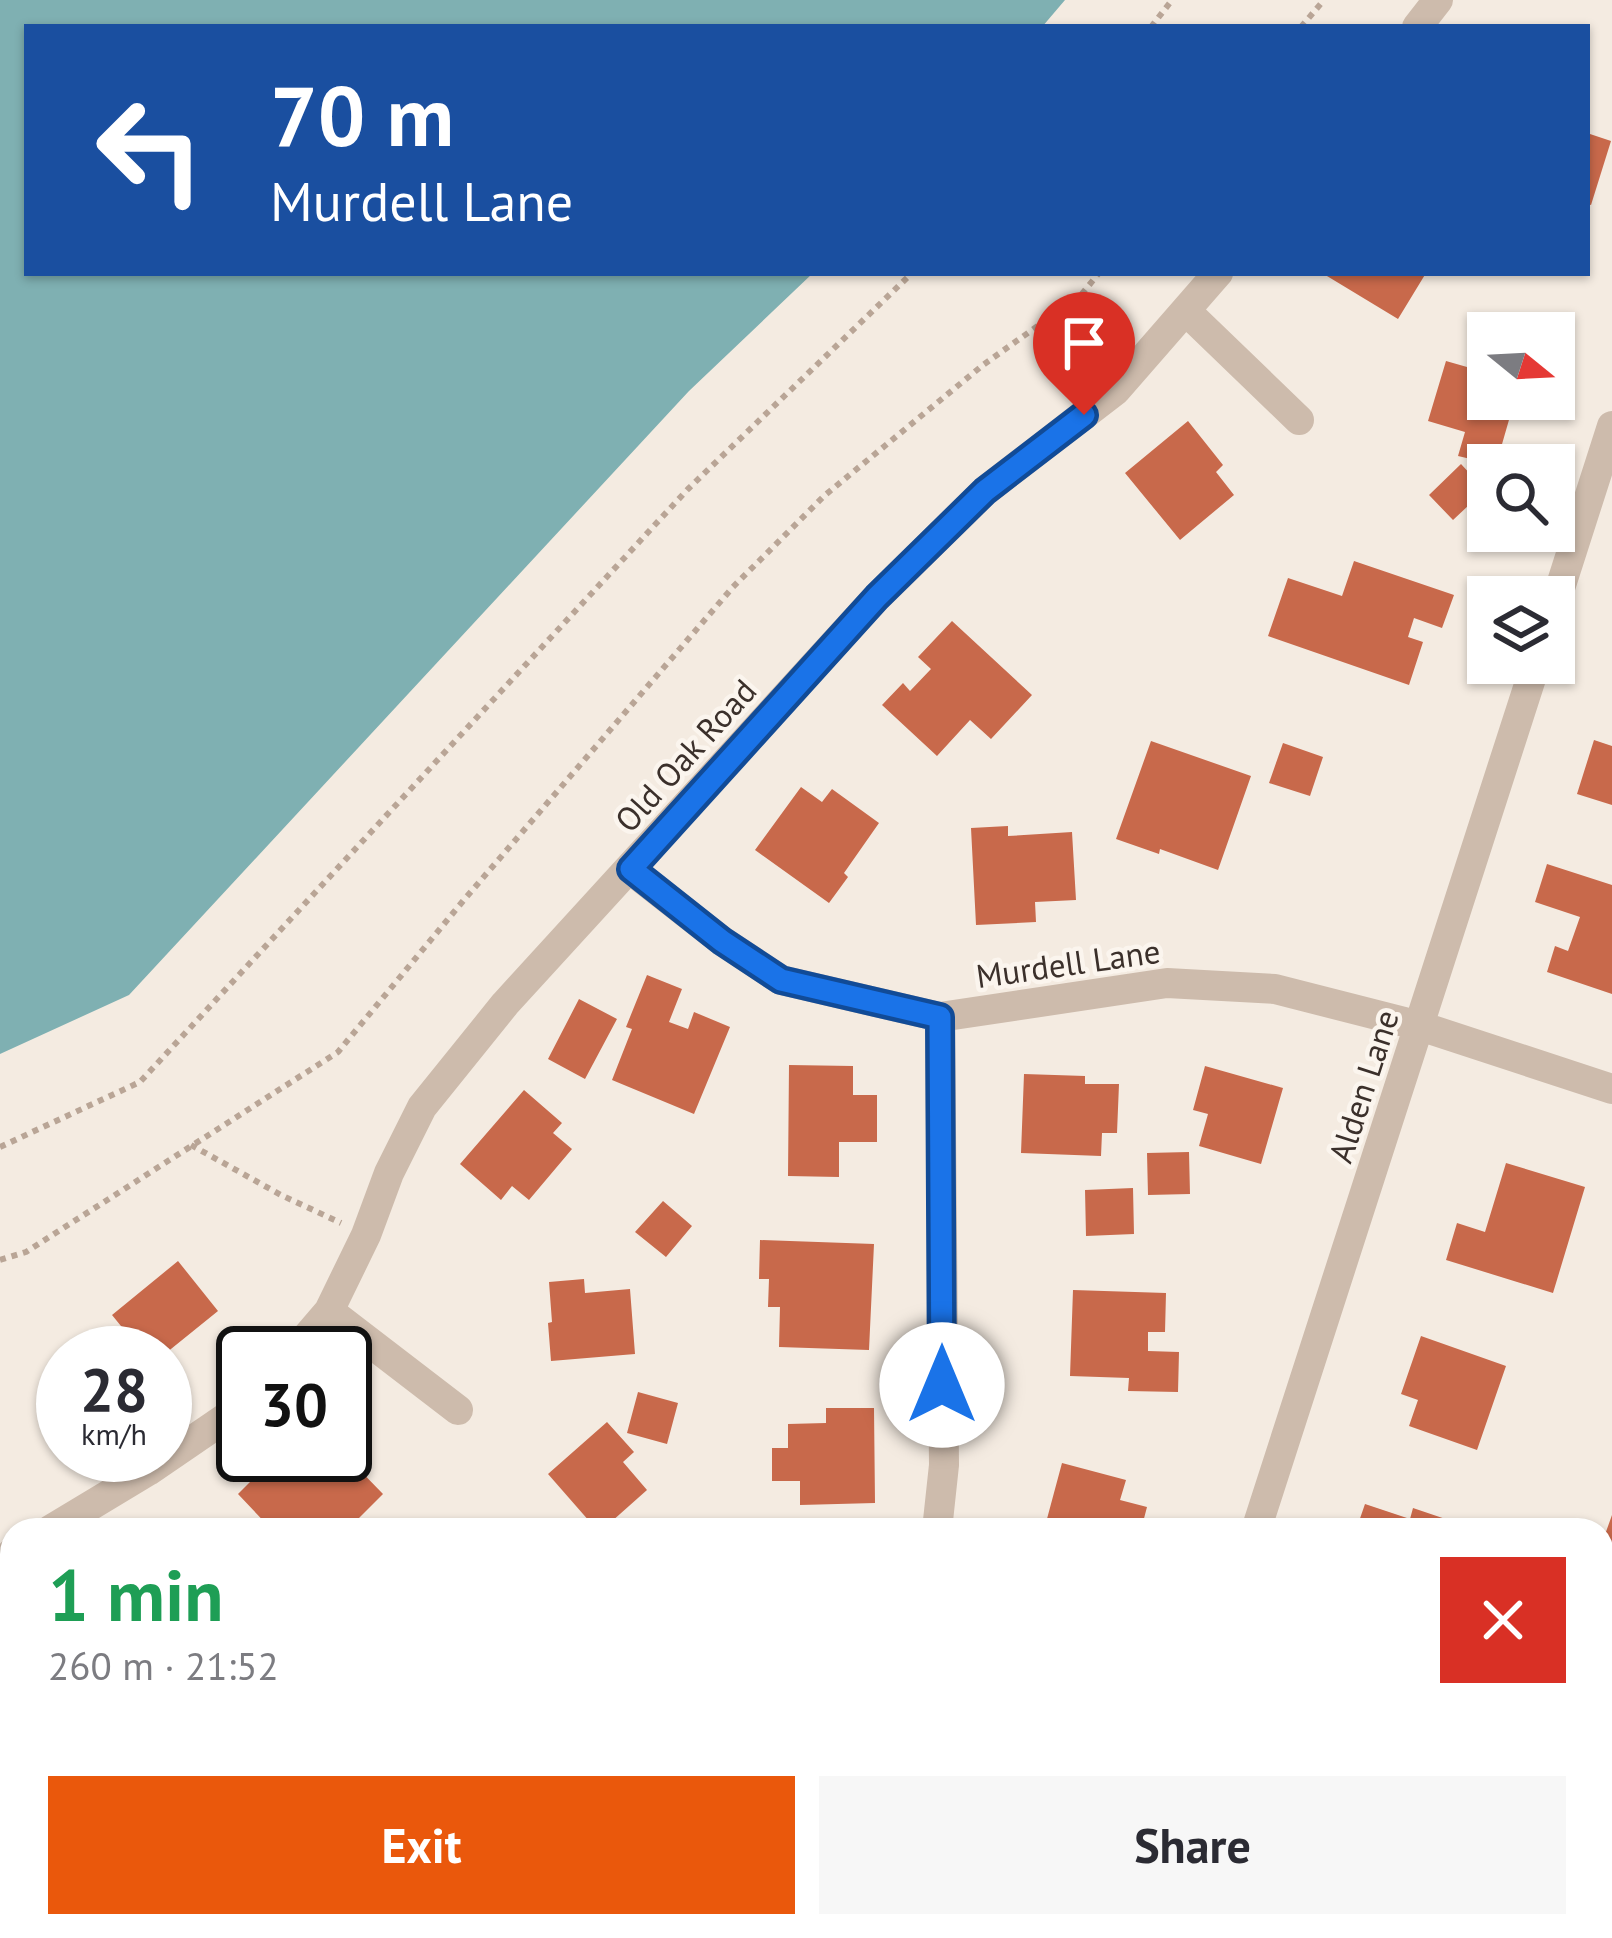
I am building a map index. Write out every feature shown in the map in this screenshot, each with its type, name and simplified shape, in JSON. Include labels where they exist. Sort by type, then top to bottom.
[{"type":"street","name":"Old Oak Road","points":[[316,1326],[329,1311],[422,1107],[506,1004],[877,597],[985,491],[1116,390],[1215,276]]},
{"type":"street","points":[[1186,311],[1298,420]]},
{"type":"street","points":[[1564,576],[1612,426]]},
{"type":"street","name":"Alden Lane","points":[[1260,1518],[1529,684]]},
{"type":"street","name":"Murdell Lane","points":[[631,869],[722,941],[781,980],[940,1017],[1166,983],[1275,989],[1420,1026],[1612,1089]]},
{"type":"street","points":[[938,1518],[944,1465],[940,1017]]},
{"type":"street","points":[[329,1311],[458,1410]]},
{"type":"street","points":[[70,1518],[216,1424]]},
{"type":"path","points":[[1153,24],[1172,0]]},
{"type":"path","points":[[1304,24],[1324,0]]},
{"type":"path","points":[[0,1148],[140,1082],[688,489],[909,276]]},
{"type":"path","points":[[0,1260],[26,1252],[338,1052],[733,587],[824,496],[982,365],[1081,296],[1097,276]]},
{"type":"path","points":[[191,1145],[281,1195],[366,1234]]},
{"type":"water","points":[[0,0],[1065,0],[1045,24],[24,24],[24,276],[810,276],[689,391],[129,995],[0,1054]]},
{"type":"building","points":[[1590,134],[1611,141],[1590,205]]},
{"type":"building","points":[[1327,276],[1424,276],[1398,319]]},
{"type":"building","points":[[1446,361],[1467,367],[1467,420],[1509,420],[1502,444],[1467,444],[1467,458],[1458,456],[1465,432],[1428,421]]},
{"type":"building","points":[[1188,421],[1223,465],[1216,472],[1234,495],[1180,540],[1125,473]]},
{"type":"building","points":[[1461,464],[1467,470],[1467,507],[1453,520],[1429,495]]},
{"type":"building","points":[[1354,561],[1454,595],[1442,628],[1414,618],[1408,637],[1423,642],[1409,685],[1268,636],[1288,578],[1342,596]]},
{"type":"building","points":[[952,621],[1032,695],[991,739],[970,720],[937,756],[882,705],[903,683],[910,691],[931,669],[918,657]]},
{"type":"building","points":[[1594,740],[1612,746],[1612,805],[1577,794]]},
{"type":"building","points":[[1151,741],[1251,776],[1218,870],[1116,839]]},
{"type":"building","points":[[1283,743],[1323,757],[1310,796],[1269,783]]},
{"type":"building","points":[[801,787],[822,802],[832,789],[879,823],[829,903],[755,850]]},
{"type":"building","points":[[1008,826],[1008,836],[1072,832],[1076,900],[1035,902],[1036,922],[976,925],[971,828]]},
{"type":"building","points":[[1547,864],[1612,885],[1612,994],[1547,972],[1555,946],[1568,951],[1580,917],[1535,902]]},
{"type":"building","points":[[647,975],[682,989],[669,1022],[688,1029],[694,1012],[730,1027],[694,1114],[612,1080]]},
{"type":"building","points":[[579,999],[617,1019],[585,1079],[548,1059]]},
{"type":"building","points":[[789,1065],[853,1066],[853,1095],[877,1095],[877,1142],[839,1142],[839,1177],[788,1176]]},
{"type":"building","points":[[1205,1066],[1283,1088],[1261,1164],[1199,1146],[1208,1114],[1193,1110]]},
{"type":"building","points":[[1024,1074],[1085,1076],[1085,1084],[1119,1084],[1117,1133],[1102,1133],[1101,1156],[1021,1153]]},
{"type":"building","points":[[524,1090],[562,1123],[553,1133],[572,1149],[529,1200],[512,1186],[501,1200],[460,1164]]},
{"type":"building","points":[[1189,1152],[1190,1194],[1148,1195],[1147,1153]]},
{"type":"building","points":[[1506,1163],[1585,1187],[1553,1293],[1446,1260],[1457,1223],[1485,1232]]},
{"type":"building","points":[[1133,1188],[1134,1234],[1086,1236],[1085,1190]]},
{"type":"building","points":[[663,1201],[692,1226],[666,1257],[635,1232]]},
{"type":"building","points":[[760,1240],[874,1244],[869,1350],[779,1347],[780,1307],[768,1307],[769,1279],[759,1279]]},
{"type":"building","points":[[178,1261],[218,1311],[192,1332],[192,1326],[121,1326],[112,1315]]},
{"type":"building","points":[[584,1279],[585,1293],[630,1289],[635,1354],[551,1361],[549,1282]]},
{"type":"building","points":[[1073,1290],[1166,1293],[1165,1332],[1148,1332],[1148,1351],[1179,1352],[1178,1392],[1128,1391],[1129,1378],[1070,1376]]},
{"type":"building","points":[[1421,1336],[1506,1366],[1477,1450],[1409,1426],[1418,1400],[1401,1394]]},
{"type":"building","points":[[638,1392],[678,1403],[667,1444],[627,1433]]},
{"type":"building","points":[[826,1408],[874,1408],[875,1503],[800,1505],[800,1481],[772,1481],[772,1448],[788,1448],[788,1424],[826,1423]]},
{"type":"building","points":[[607,1422],[634,1452],[623,1462],[647,1490],[616,1518],[586,1518],[548,1474]]},
{"type":"building","points":[[1062,1463],[1126,1480],[1120,1500],[1147,1507],[1144,1518],[1047,1518]]},
{"type":"building","points":[[250,1482],[371,1482],[383,1494],[359,1518],[261,1518],[238,1494]]},
{"type":"building","points":[[1365,1504],[1407,1518],[1360,1518]]},
{"type":"building","points":[[1413,1508],[1443,1518],[1410,1518]]},
{"type":"route","points":[[942,1385],[940,1017],[781,980],[722,941],[631,869],[877,597],[985,491],[1084,415]]}]
